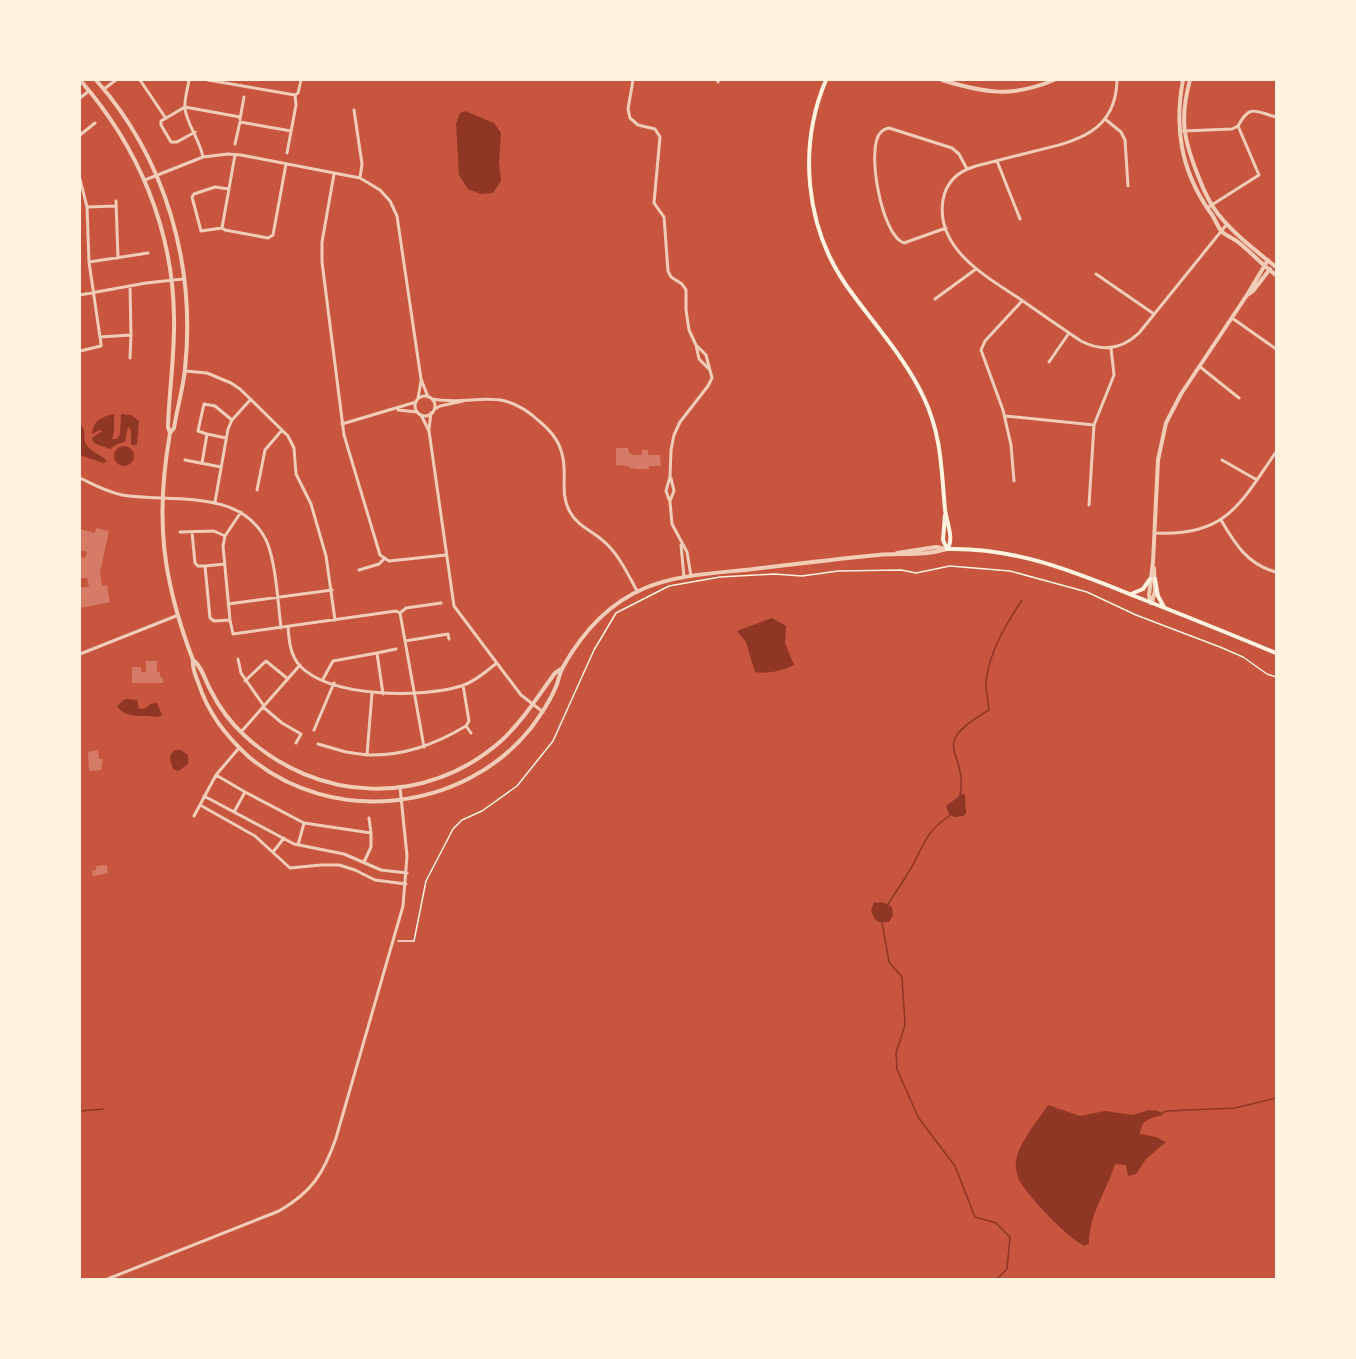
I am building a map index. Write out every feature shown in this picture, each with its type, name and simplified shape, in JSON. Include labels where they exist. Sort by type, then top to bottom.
[{"type":"main road","points":[[826,80],[817,105],[809,147],[810,185],[816,218],[828,252],[844,282],[906,365],[931,413],[943,464],[945,509],[943,543],[947,549],[976,549],[1037,560],[1069,569],[1276,653]]},
{"type":"main road","points":[[1130,594],[1143,589],[1153,579],[1158,596],[1165,608]]},
{"type":"street","points":[[80,80],[120,133],[145,180],[162,230],[172,280],[174,320],[169,396],[168,427],[170,433],[164,468],[162,528],[165,566],[176,616],[209,710],[222,730],[239,748],[274,774],[313,792],[355,801],[402,800],[443,790],[482,771],[515,745],[543,712],[555,690],[562,669],[582,638],[596,621],[637,591],[658,583],[691,576],[947,549]]},
{"type":"street","points":[[96,80],[137,136],[156,175],[174,226],[185,279],[187,334],[184,370],[174,428],[170,433]]},
{"type":"street","points":[[104,89],[116,80]]},
{"type":"street","points":[[140,80],[165,117]]},
{"type":"street","points":[[189,80],[185,107],[204,157]]},
{"type":"street","points":[[208,80],[296,95]]},
{"type":"street","points":[[287,153],[296,95],[301,80]]},
{"type":"street","points":[[633,80],[628,109],[630,118],[638,125],[655,129],[660,137],[654,203],[664,217],[668,271],[686,290],[686,320],[699,359],[710,370]]},
{"type":"street","points":[[942,80],[972,89],[997,93],[1025,91],[1054,80]]},
{"type":"street","points":[[1117,80],[1115,98],[1105,119],[1077,141],[967,169],[952,180],[944,196],[943,211],[946,228],[960,253],[976,269],[1069,333],[1091,346],[1111,348],[1132,339],[1227,224]]},
{"type":"street","points":[[1183,80],[1179,103],[1186,166],[1209,206],[1275,266],[1247,295]]},
{"type":"street","points":[[1190,80],[1181,131],[1209,206],[1221,231],[1238,241],[1276,275]]},
{"type":"street","points":[[80,98],[89,91]]},
{"type":"street","points":[[236,144],[244,97]]},
{"type":"street","points":[[195,132],[177,142],[171,142],[160,125],[161,121],[185,107],[291,131]]},
{"type":"street","points":[[354,110],[362,164],[360,178]]},
{"type":"street","points":[[1181,131],[1232,129],[1238,126],[1245,114],[1251,111],[1258,110],[1276,117]]},
{"type":"street","points":[[1105,119],[1121,132],[1125,140],[1128,186]]},
{"type":"street","points":[[80,135],[95,123]]},
{"type":"street","points":[[1209,206],[1259,175],[1238,126]]},
{"type":"street","points":[[946,228],[904,243],[895,237],[884,212],[876,180],[875,158],[878,135],[889,128],[949,147],[959,154],[967,169]]},
{"type":"street","points":[[145,180],[204,157],[235,154],[360,178],[383,192],[394,207],[397,216],[421,380],[434,403],[429,431],[454,606],[521,695],[543,712]]},
{"type":"street","points":[[222,228],[235,154]]},
{"type":"street","points":[[997,160],[1020,219]]},
{"type":"street","points":[[229,189],[210,188],[192,197],[201,231],[222,228],[272,237],[286,164]]},
{"type":"street","points":[[334,173],[322,252],[342,424],[378,551],[384,559],[389,561],[446,555]]},
{"type":"street","points":[[80,179],[87,207],[85,245],[100,337],[100,346],[80,351]]},
{"type":"street","points":[[87,207],[116,203],[118,258]]},
{"type":"street","points":[[89,262],[148,253]]},
{"type":"street","points":[[1151,603],[1149,595],[1153,579],[1158,460],[1172,408],[1268,260]]},
{"type":"street","points":[[935,299],[976,269]]},
{"type":"street","points":[[1096,274],[1154,314]]},
{"type":"street","points":[[80,294],[185,279]]},
{"type":"street","points":[[130,286],[130,358]]},
{"type":"street","points":[[1014,481],[1011,445],[1005,416],[981,350],[985,341],[1022,300]]},
{"type":"street","points":[[1232,318],[1276,349]]},
{"type":"street","points":[[1049,362],[1069,333]]},
{"type":"street","points":[[100,337],[131,335]]},
{"type":"street","points":[[670,502],[674,491],[670,477],[670,450],[674,435],[680,422],[710,383],[710,370],[706,355],[696,345]]},
{"type":"street","points":[[1089,505],[1094,425],[1114,375],[1111,348]]},
{"type":"street","points":[[1199,366],[1239,398]]},
{"type":"street","points":[[184,370],[207,373],[236,386],[282,430],[293,444],[296,474],[311,504],[326,556],[335,620]]},
{"type":"street","points":[[421,380],[417,401],[419,413],[429,431]]},
{"type":"street","points":[[342,424],[396,410],[423,396],[464,400],[493,398],[513,403],[531,413],[557,440],[562,454],[563,492],[571,514],[611,550],[637,591]]},
{"type":"street","points":[[215,502],[226,438],[232,420],[251,399]]},
{"type":"street","points":[[396,410],[432,412],[440,406],[464,400]]},
{"type":"street","points":[[226,438],[198,431],[204,404],[215,406],[232,420]]},
{"type":"street","points":[[1005,416],[1094,425]]},
{"type":"street","points":[[257,490],[265,450],[282,430]]},
{"type":"street","points":[[202,463],[207,434]]},
{"type":"street","points":[[1155,533],[1193,532],[1221,520],[1238,506],[1276,452]]},
{"type":"street","points":[[184,460],[221,467]]},
{"type":"street","points":[[1222,460],[1257,480]]},
{"type":"street","points":[[670,477],[666,491],[670,502],[672,524],[687,552],[691,576]]},
{"type":"street","points":[[80,478],[117,494],[215,502],[241,512],[258,527],[267,542],[281,628]]},
{"type":"street","points":[[241,512],[225,536],[223,546],[233,634],[400,613],[406,608],[441,603]]},
{"type":"street","points":[[1221,520],[1235,544],[1247,557],[1258,565],[1276,572]]},
{"type":"street","points":[[180,532],[214,531],[225,536]]},
{"type":"street","points":[[192,532],[195,563],[198,566],[225,564]]},
{"type":"street","points":[[681,544],[684,577]]},
{"type":"street","points":[[359,570],[380,564],[384,559]]},
{"type":"street","points":[[205,566],[210,618],[214,621],[230,620]]},
{"type":"street","points":[[228,604],[332,591]]},
{"type":"street","points":[[400,613],[412,693],[424,747]]},
{"type":"street","points":[[80,654],[176,616]]},
{"type":"street","points":[[288,627],[291,650],[300,665],[323,679],[372,693],[412,693],[463,685],[497,663]]},
{"type":"street","points":[[405,640],[448,634],[449,639]]},
{"type":"street","points":[[323,679],[333,661],[396,649]]},
{"type":"street","points":[[377,653],[383,694]]},
{"type":"street","points":[[238,659],[240,673],[264,707],[282,723],[301,734],[297,744]]},
{"type":"street","points":[[193,660],[198,664],[220,706],[241,732],[275,760],[315,779],[357,788],[400,787],[430,781],[467,765],[500,742],[520,720],[555,673],[562,669]]},
{"type":"street","points":[[245,681],[266,661],[288,679]]},
{"type":"street","points":[[241,732],[300,665]]},
{"type":"street","points":[[315,730],[334,683]]},
{"type":"street","points":[[318,744],[367,755],[398,753],[424,747],[465,726],[469,721],[463,685]]},
{"type":"street","points":[[367,755],[372,693]]},
{"type":"street","points":[[465,726],[471,733]]},
{"type":"street","points":[[194,816],[216,775],[239,748]]},
{"type":"street","points":[[216,775],[304,823],[371,833]]},
{"type":"street","points":[[105,1280],[279,1211],[300,1197],[318,1179],[336,1138],[403,906],[407,873],[400,787]]},
{"type":"street","points":[[234,812],[245,792]]},
{"type":"street","points":[[204,796],[298,845],[338,852],[381,870],[407,873]]},
{"type":"street","points":[[200,805],[255,836],[290,868],[339,865],[375,880],[406,884]]},
{"type":"street","points":[[363,862],[371,847],[369,818]]},
{"type":"street","points":[[298,845],[304,823]]},
{"type":"street","points":[[273,852],[284,838]]},
{"type":"path","points":[[393,939],[414,941],[426,880],[453,829],[462,820],[482,811],[517,786],[553,741],[594,650],[616,613],[669,586],[720,578],[774,574],[802,576],[838,571],[901,570],[916,573],[950,566],[1010,571],[1087,592],[1136,615],[1220,646],[1276,677]]},
{"type":"shaded area","points":[[465,111],[494,123],[501,133],[499,162],[501,181],[493,193],[481,194],[468,189],[459,175],[456,124],[460,113]]},
{"type":"shaded area","points":[[114,414],[112,439],[117,439],[120,434],[121,414],[131,415],[139,421],[137,444],[134,446],[131,444],[131,430],[128,427],[125,442],[110,449],[94,443],[92,438],[102,431],[92,434],[97,422]]},
{"type":"shaded area","points":[[80,424],[84,430],[87,445],[107,461],[103,463],[80,455]]},
{"type":"shaded area","points":[[120,446],[128,446],[134,452],[134,460],[128,466],[120,466],[114,460],[114,452]]},
{"type":"shaded area","points":[[772,618],[786,626],[785,643],[794,665],[775,672],[755,672],[746,642],[737,631]]},
{"type":"shaded area","points":[[125,699],[137,700],[139,709],[157,703],[162,715],[158,717],[125,713],[117,706]]},
{"type":"shaded area","points":[[175,750],[181,750],[188,755],[188,764],[178,771],[173,769],[170,760]]},
{"type":"shaded area","points":[[962,794],[965,795],[966,813],[964,816],[954,817],[949,814],[946,806]]},
{"type":"shaded area","points":[[874,902],[882,902],[892,907],[893,915],[889,922],[879,922],[875,919],[871,910]]},
{"type":"shaded area","points":[[1048,1105],[1080,1116],[1105,1111],[1133,1115],[1149,1110],[1158,1111],[1163,1115],[1145,1122],[1140,1134],[1156,1137],[1166,1142],[1146,1159],[1136,1174],[1128,1176],[1126,1165],[1115,1164],[1095,1212],[1089,1243],[1085,1246],[1069,1235],[1039,1206],[1023,1187],[1017,1173],[1016,1162],[1020,1148]]},
{"type":"building","points":[[616,448],[628,448],[629,453],[633,455],[642,455],[642,450],[648,450],[648,455],[660,455],[661,466],[639,469],[616,465]]},
{"type":"building","points":[[96,528],[109,531],[100,572],[102,586],[107,585],[110,602],[80,608],[80,587],[89,587],[87,578],[80,578],[80,557],[85,558],[87,552],[80,550],[80,529],[95,533]]},
{"type":"building","points":[[146,661],[157,661],[157,672],[160,672],[163,683],[132,683],[132,667],[141,667],[141,672],[146,672]]},
{"type":"building","points":[[98,750],[99,759],[103,759],[101,770],[89,771],[88,752]]},
{"type":"building","points":[[107,865],[108,873],[93,876],[92,871],[96,870],[96,866]]},
{"type":"waterway","points":[[960,796],[961,780],[954,741],[959,732],[970,722],[989,710],[986,682],[994,649],[1022,600]]},
{"type":"waterway","points":[[887,906],[931,833],[952,814]]},
{"type":"waterway","points":[[882,922],[889,962],[902,977],[905,1025],[896,1053],[897,1069],[918,1117],[955,1166],[975,1217],[996,1223],[1010,1237],[1007,1269],[996,1280]]},
{"type":"waterway","points":[[1159,1114],[1167,1111],[1235,1108],[1276,1098]]},
{"type":"waterway","points":[[80,1111],[103,1109]]}]
